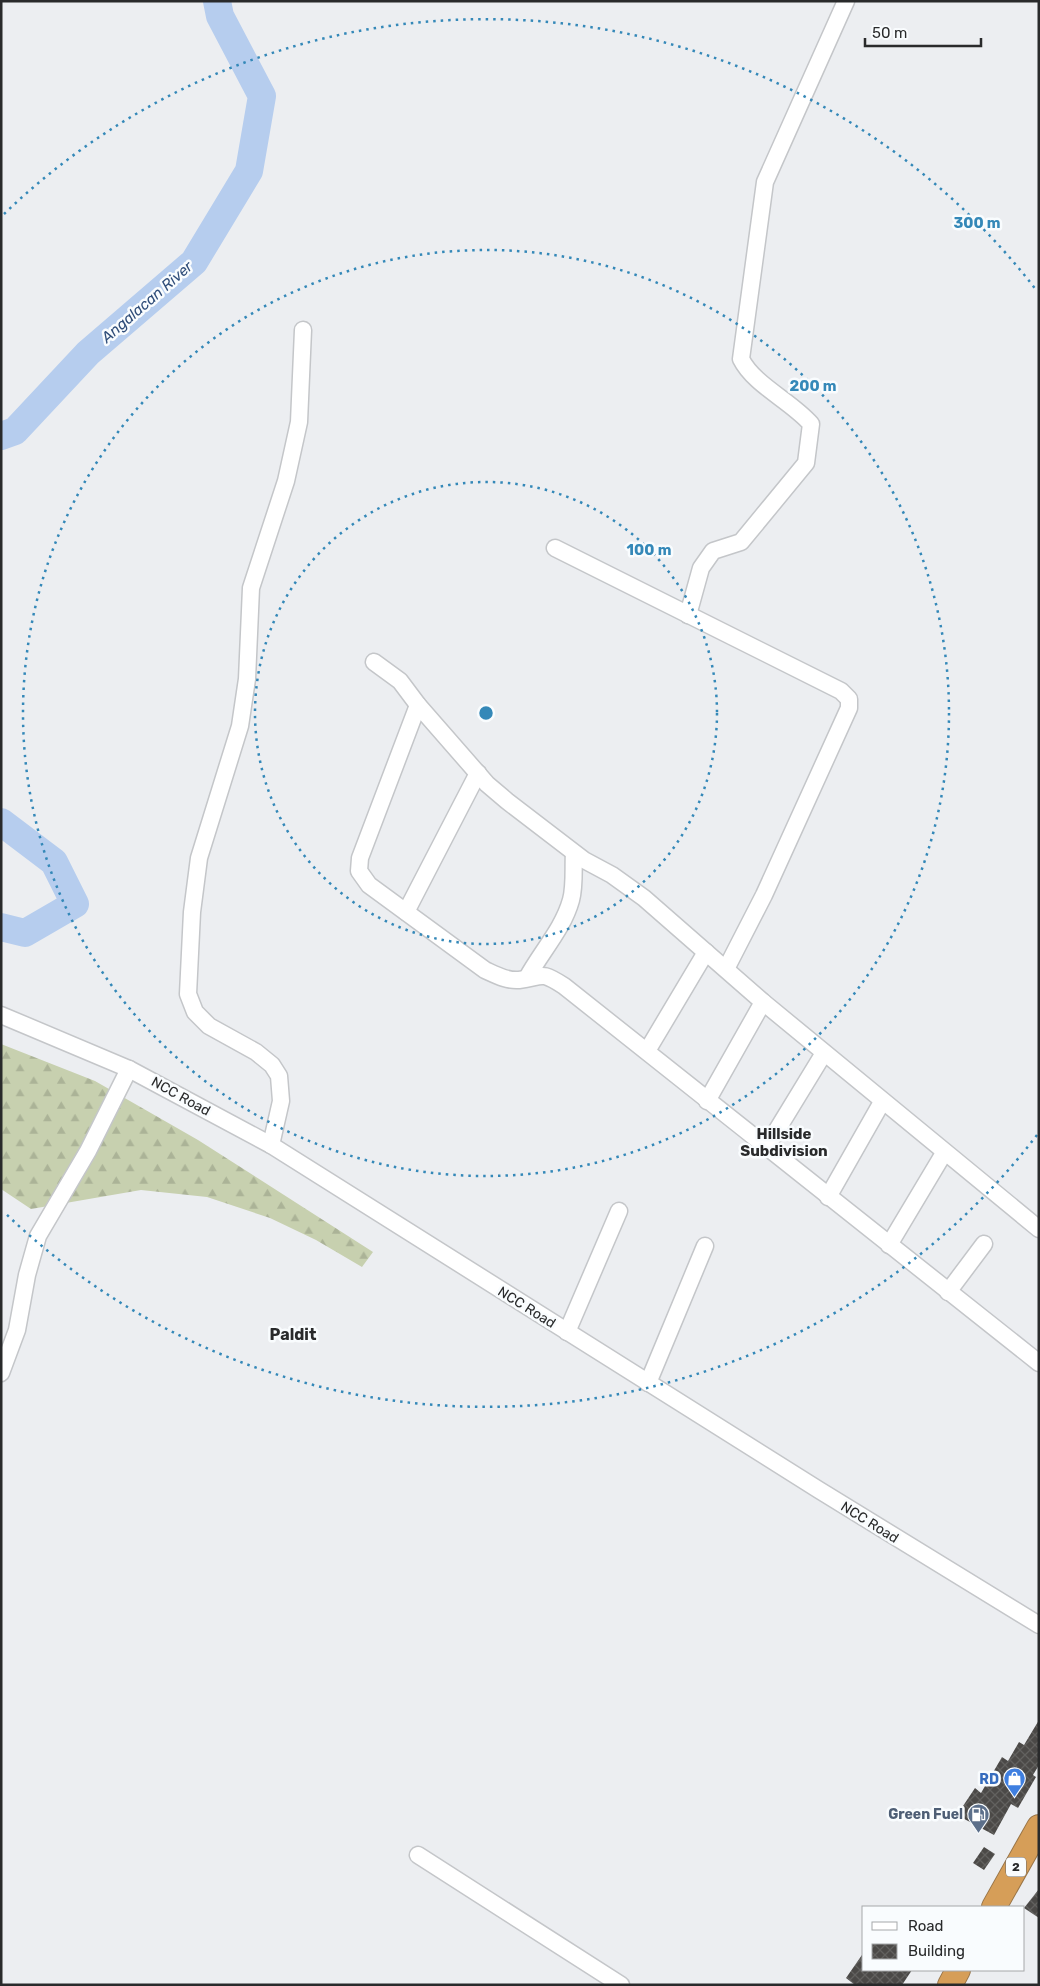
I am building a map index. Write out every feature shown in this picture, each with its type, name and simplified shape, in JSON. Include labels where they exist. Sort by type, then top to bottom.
[{"type":"highway","name":"2","points":[[995,1906],[1039,1827]]},
{"type":"highway","points":[[950,1985],[957,1971]]},
{"type":"street","points":[[688,614],[701,568],[713,551],[741,542],[806,463],[811,424],[801,412],[746,370],[741,359],[765,182],[846,1]]},
{"type":"street","points":[[270,1145],[281,1101],[279,1076],[272,1065],[256,1052],[209,1026],[195,1012],[188,994],[192,912],[199,858],[240,726],[247,679],[250,588],[286,481],[299,422],[303,330]]},
{"type":"street","points":[[555,548],[841,691],[849,699],[849,708],[764,895],[726,969]]},
{"type":"street","points":[[374,662],[400,681],[418,705],[478,773],[507,801],[574,853],[644,898],[763,1002],[882,1102],[1039,1229]]},
{"type":"street","points":[[418,705],[366,838],[359,871],[369,885],[485,970],[499,977],[518,980],[543,975],[552,978],[602,1014],[707,1101],[1039,1363]]},
{"type":"street","points":[[406,912],[478,773]]},
{"type":"street","points":[[527,978],[538,957],[562,923],[572,899],[574,853]]},
{"type":"street","points":[[647,1051],[706,952]]},
{"type":"street","points":[[707,1101],[763,1002]]},
{"type":"street","name":"NCC Road","points":[[1,1015],[129,1068],[270,1145],[1039,1625]]},
{"type":"street","points":[[766,1148],[824,1053]]},
{"type":"street","points":[[1,1372],[17,1330],[25,1282],[38,1236],[88,1151],[129,1068]]},
{"type":"street","points":[[828,1197],[882,1102]]},
{"type":"street","points":[[889,1245],[944,1152]]},
{"type":"street","points":[[567,1332],[619,1211]]},
{"type":"street","points":[[948,1292],[984,1244]]},
{"type":"street","points":[[648,1382],[705,1246]]},
{"type":"street","points":[[418,1855],[621,1985]]},
{"type":"green space","points":[[1,1044],[95,1081],[198,1140],[373,1252],[362,1267],[316,1240],[270,1218],[207,1197],[141,1190],[31,1209],[1,1189]]},
{"type":"building","points":[[1039,1720],[1039,1765],[1033,1775],[1036,1777],[1018,1808],[1011,1804],[994,1835],[957,1815],[975,1788],[981,1793],[1002,1757],[1008,1761],[1019,1742],[1024,1745]]},
{"type":"building","points":[[984,1847],[995,1854],[984,1870],[973,1863]]},
{"type":"building","points":[[1039,1889],[1039,1918],[1025,1909]]},
{"type":"building","points":[[862,1955],[862,1971],[911,1971],[902,1985],[855,1985],[846,1978]]},
{"type":"waterway","name":"Angalacan River","points":[[1,436],[15,431],[88,353],[194,262],[249,171],[262,96],[220,16],[217,1]]},
{"type":"waterway","name":"Angalacan River","points":[[1,822],[54,862],[75,904],[25,933],[1,927]]},
{"type":"place","name":"RD","points":[[1015,1798]]},
{"type":"place","name":"Green Fuel","points":[[979,1833]]},
{"type":"district","name":"Hillside Subdivision","points":[[784,1142]]},
{"type":"district","name":"Paldit","points":[[293,1334]]}]
